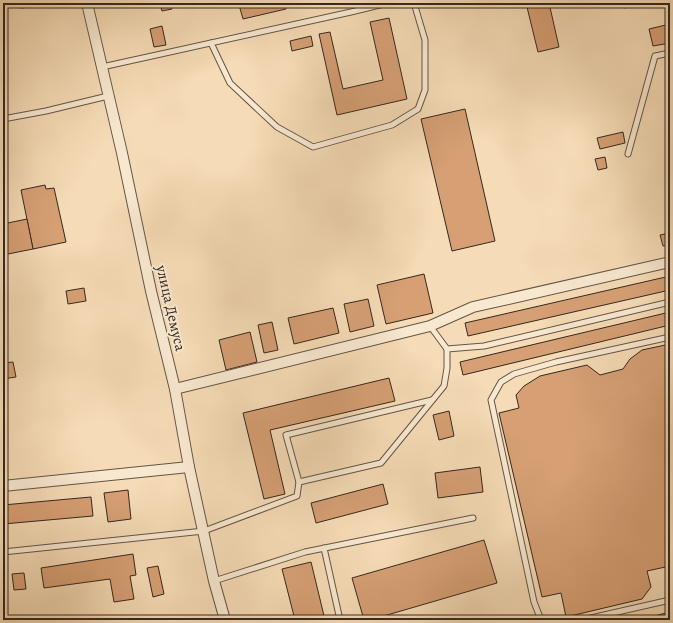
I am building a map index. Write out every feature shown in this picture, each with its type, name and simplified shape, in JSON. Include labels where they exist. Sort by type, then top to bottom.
[{"type":"street","name":"улица Демуса","points":[[87,3],[174,389],[214,580],[225,620]]},
{"type":"street","points":[[174,389],[430,326],[473,307],[670,262]]},
{"type":"street","points":[[3,486],[190,467]]},
{"type":"lane","points":[[9,3],[22,5],[31,3]]},
{"type":"lane","points":[[102,67],[388,3]]},
{"type":"lane","points":[[211,43],[230,83],[277,127],[313,147],[392,125],[418,109],[425,90],[425,40],[414,3]]},
{"type":"lane","points":[[628,154],[655,56],[670,53]]},
{"type":"lane","points":[[3,119],[46,111],[108,96]]},
{"type":"lane","points":[[448,349],[484,346],[670,302]]},
{"type":"lane","points":[[299,482],[381,463],[444,386],[448,349],[430,326]]},
{"type":"lane","points":[[540,620],[534,602],[491,400],[501,382],[514,374],[556,362],[670,337]]},
{"type":"lane","points":[[3,552],[204,531],[297,496],[299,482],[286,435],[432,400]]},
{"type":"lane","points":[[214,580],[305,552],[474,518]]},
{"type":"lane","points":[[324,548],[340,620]]},
{"type":"lane","points":[[582,620],[670,600]]},
{"type":"building","points":[[160,3],[171,3],[172,9],[162,11]]},
{"type":"building","points":[[247,3],[285,3],[286,9],[243,19],[239,5]]},
{"type":"building","points":[[526,3],[549,3],[559,47],[538,52]]},
{"type":"building","points":[[623,3],[634,3],[635,5],[624,8]]},
{"type":"building","points":[[389,18],[407,99],[337,115],[319,34],[330,32],[343,89],[383,80],[370,22]]},
{"type":"building","points":[[670,24],[670,43],[653,46],[649,29]]},
{"type":"building","points":[[162,26],[166,45],[154,47],[150,29]]},
{"type":"building","points":[[311,36],[313,46],[292,51],[290,41]]},
{"type":"building","points":[[465,109],[495,241],[452,251],[421,119]]},
{"type":"building","points":[[623,132],[625,143],[600,149],[597,138]]},
{"type":"building","points":[[605,157],[607,168],[598,170],[595,159]]},
{"type":"building","points":[[45,185],[46,189],[54,188],[66,242],[33,249],[21,190]]},
{"type":"building","points":[[27,219],[33,249],[3,255],[3,224]]},
{"type":"building","points":[[670,233],[670,245],[663,246],[660,235]]},
{"type":"building","points":[[424,274],[433,313],[386,324],[377,285]]},
{"type":"building","points":[[670,276],[670,290],[468,336],[465,323]]},
{"type":"building","points":[[84,288],[86,301],[68,304],[66,291]]},
{"type":"building","points":[[368,299],[374,326],[350,332],[344,304]]},
{"type":"building","points":[[333,308],[339,333],[294,344],[288,318]]},
{"type":"building","points":[[670,312],[670,325],[463,375],[460,362]]},
{"type":"building","points":[[272,322],[278,350],[264,353],[258,325]]},
{"type":"building","points":[[250,332],[257,362],[226,370],[219,340]]},
{"type":"building","points":[[670,344],[670,566],[647,571],[651,587],[642,599],[566,617],[561,593],[542,597],[499,413],[519,408],[516,395],[524,386],[540,376],[587,365],[600,375],[623,369],[630,359],[642,350]]},
{"type":"building","points":[[13,362],[16,377],[3,379],[3,363]]},
{"type":"building","points":[[389,378],[395,401],[270,430],[285,494],[264,499],[243,413]]},
{"type":"building","points":[[449,411],[454,436],[439,440],[433,415]]},
{"type":"building","points":[[480,467],[483,492],[438,498],[435,473]]},
{"type":"building","points":[[383,484],[388,504],[316,523],[311,503]]},
{"type":"building","points":[[128,490],[131,519],[108,522],[104,493]]},
{"type":"building","points":[[91,497],[93,516],[3,524],[3,505]]},
{"type":"building","points":[[484,540],[497,583],[370,620],[364,620],[352,578]]},
{"type":"building","points":[[133,554],[136,575],[130,576],[134,599],[114,602],[110,579],[44,588],[41,568]]},
{"type":"building","points":[[311,562],[325,620],[295,620],[282,569]]},
{"type":"building","points":[[158,566],[164,594],[153,597],[147,568]]},
{"type":"building","points":[[24,573],[26,589],[14,590],[12,574]]},
{"type":"building","points":[[670,612],[670,620],[638,620]]}]
